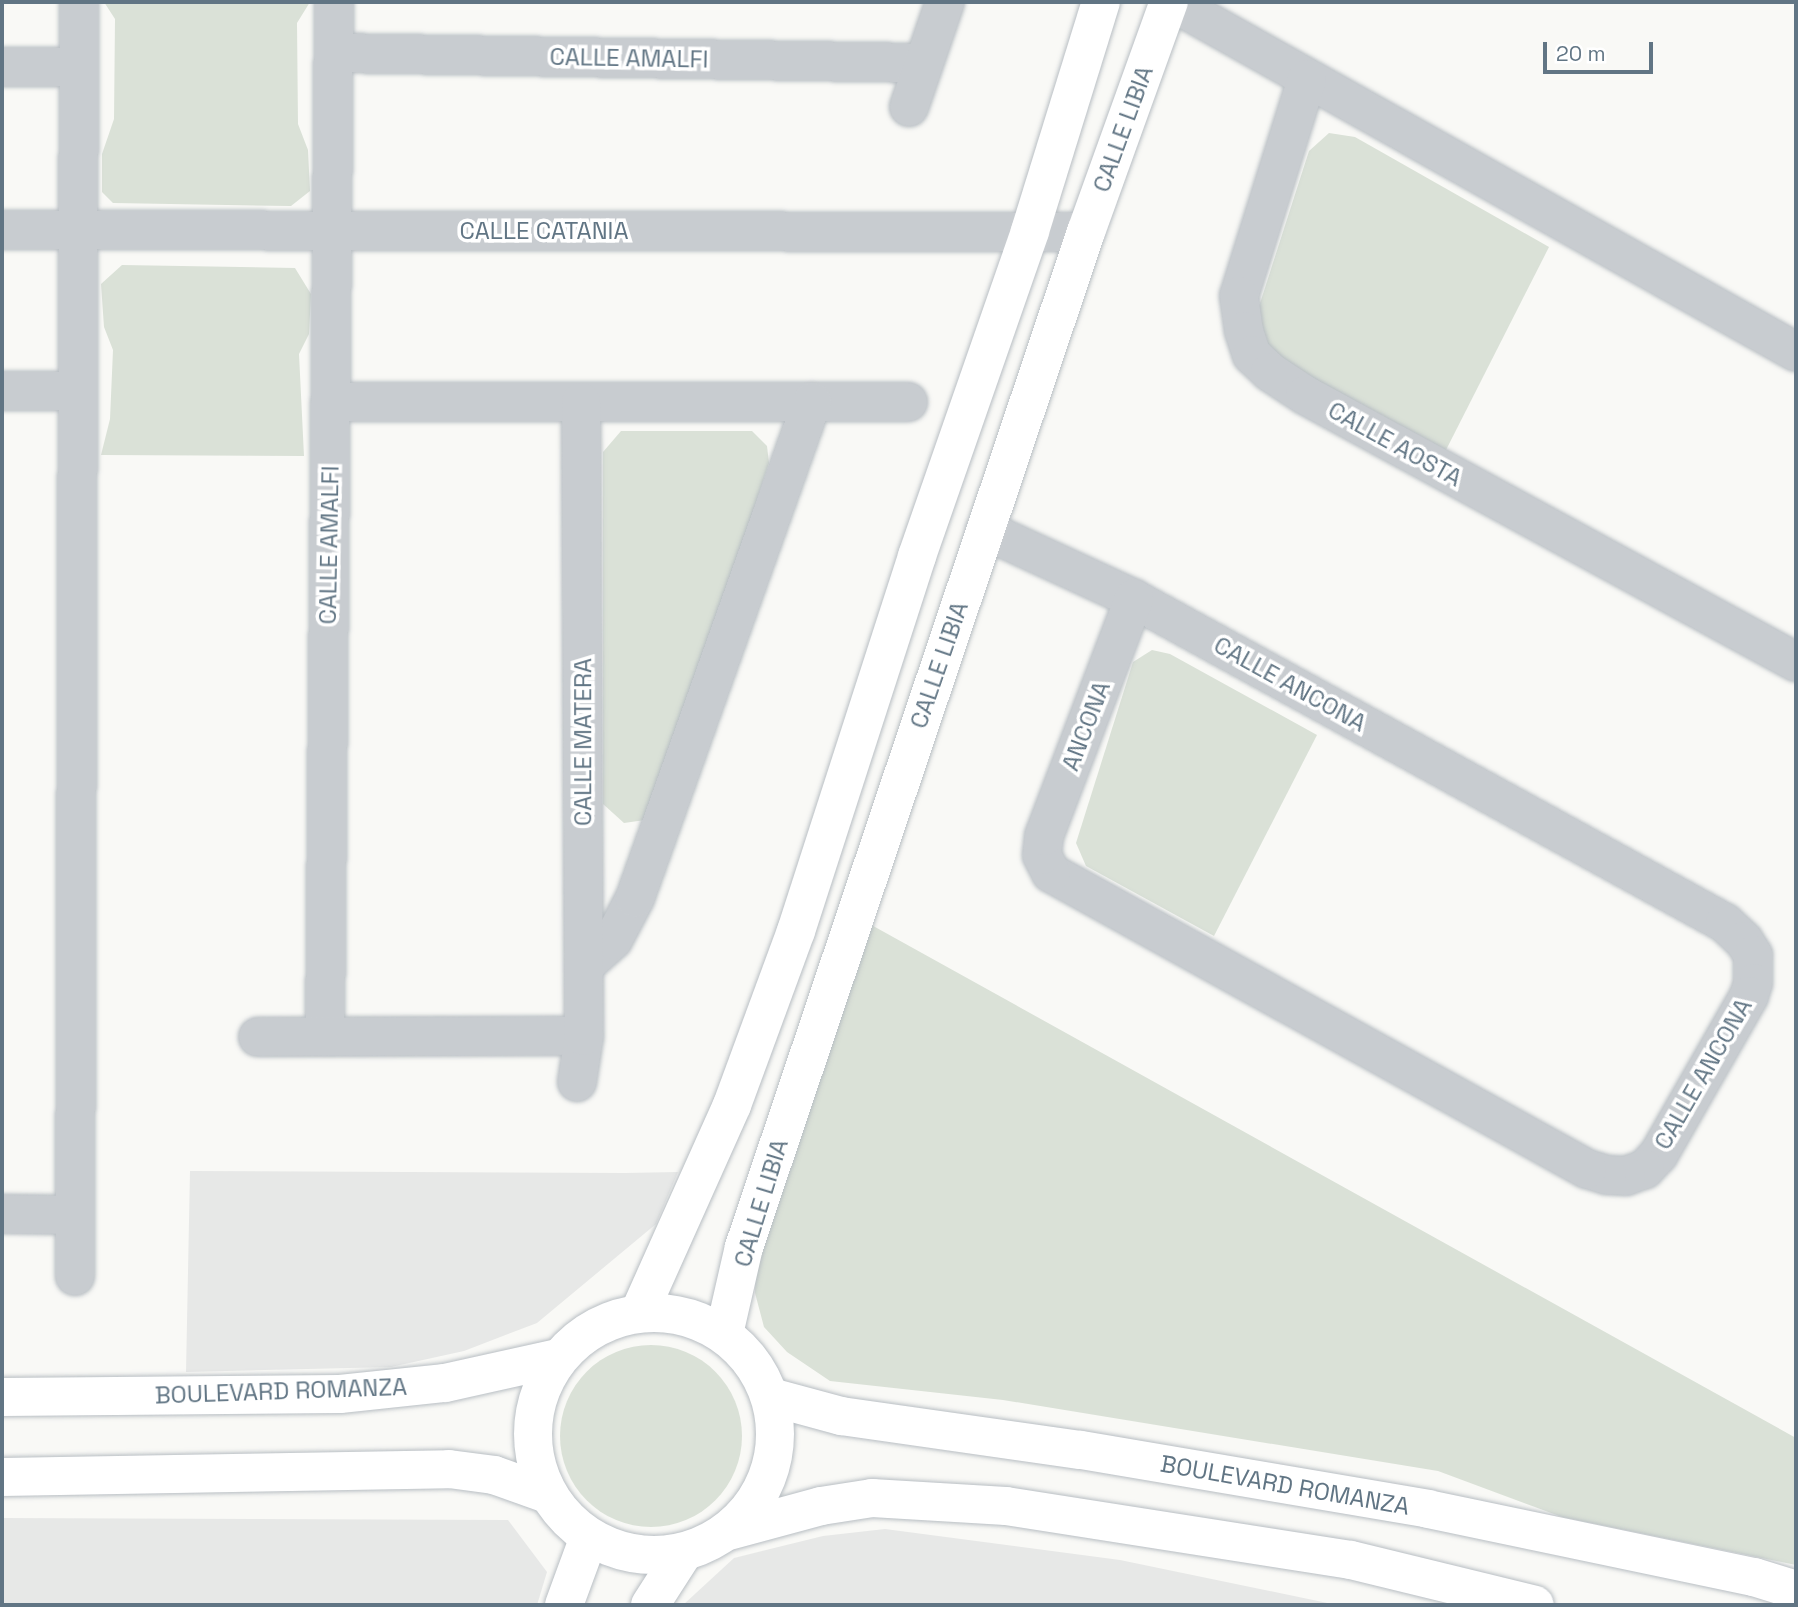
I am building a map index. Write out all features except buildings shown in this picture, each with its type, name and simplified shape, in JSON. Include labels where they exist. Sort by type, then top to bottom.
[{"type":"main road","points":[[639,1313],[732,1105],[796,931],[917,556],[1030,231],[1101,2]]},
{"type":"main road","name":"CALLE LIBIA","points":[[724,1334],[744,1247],[1086,232],[1171,2]]},
{"type":"main road","points":[[729,1531],[755,1504],[771,1470],[776,1434],[771,1397],[753,1362],[724,1334],[698,1320],[669,1313],[639,1313],[609,1321],[581,1336],[558,1358],[540,1389],[532,1424],[534,1460],[547,1494],[566,1518],[589,1538],[619,1551],[652,1556],[684,1552],[729,1531],[821,1506],[872,1498],[1006,1506],[1351,1560],[1535,1605]]},
{"type":"main road","name":"BOULEVARD ROMANZA","points":[[2,1398],[340,1394],[445,1383],[558,1358]]},
{"type":"main road","name":"BOULEVARD ROMANZA","points":[[771,1397],[841,1416],[1081,1450],[1428,1509],[1754,1577],[1796,1590]]},
{"type":"main road","points":[[2,1477],[449,1469],[494,1475],[547,1494]]},
{"type":"main road","points":[[564,1605],[589,1538]]},
{"type":"main road","points":[[650,1605],[684,1552]]},
{"type":"street","points":[[75,1276],[73,1215],[76,391],[80,230],[79,2]]},
{"type":"street","name":"CALLE AMALFI","points":[[325,1036],[334,2]]},
{"type":"street","points":[[909,107],[945,2]]},
{"type":"street","points":[[1171,2],[1796,352]]},
{"type":"street","name":"CALLE AMALFI","points":[[335,53],[922,63]]},
{"type":"street","points":[[2,67],[78,67]]},
{"type":"street","name":"CALLE AOSTA","points":[[1307,79],[1239,296],[1244,331],[1252,355],[1270,372],[1305,395],[1796,662]]},
{"type":"street","name":"CALLE CATANIA","points":[[2,230],[1086,232]]},
{"type":"street","points":[[2,391],[76,391]]},
{"type":"street","points":[[330,402],[908,402]]},
{"type":"street","name":"CALLE MATERA","points":[[577,1082],[584,1036],[581,402]]},
{"type":"street","points":[[584,966],[613,940],[635,898],[813,402]]},
{"type":"street","name":"CALLE ANCONA","points":[[985,530],[1135,599],[1725,923],[1744,941],[1753,955],[1753,983],[1749,996],[1660,1154],[1644,1169],[1626,1176],[1607,1175],[1587,1169],[1051,873],[1042,855]]},
{"type":"street","name":"ANCONA","points":[[1042,855],[1044,836],[1135,599]]},
{"type":"street","points":[[258,1037],[584,1036]]},
{"type":"street","points":[[2,1214],[73,1215]]},
{"type":"shaded area","points":[[104,2],[310,2],[297,23],[298,124],[308,150],[310,191],[291,206],[113,203],[102,192],[102,154],[114,119],[115,19]]},
{"type":"shaded area","points":[[1329,133],[1355,137],[1549,247],[1446,450],[1260,351],[1252,328],[1309,151]]},
{"type":"shaded area","points":[[122,265],[295,268],[311,294],[309,334],[299,354],[304,456],[101,455],[110,419],[113,350],[104,327],[101,284]]},
{"type":"shaded area","points":[[621,431],[752,431],[767,446],[769,463],[657,800],[645,820],[624,823],[603,804],[603,452]]},
{"type":"shaded area","points":[[1152,650],[1170,654],[1317,735],[1214,936],[1086,866],[1076,843],[1133,662]]},
{"type":"shaded area","points":[[866,922],[1796,1438],[1796,1565],[1562,1517],[1438,1471],[1003,1400],[830,1381],[787,1352],[764,1327],[755,1293],[756,1261]]},
{"type":"shaded area","points":[[190,1171],[678,1172],[656,1224],[537,1323],[464,1351],[391,1367],[186,1372]]},
{"type":"shaded area","points":[[651,1345],[686,1352],[702,1360],[715,1372],[727,1385],[735,1401],[742,1436],[735,1471],[727,1487],[715,1500],[702,1512],[686,1520],[651,1527],[616,1520],[600,1512],[587,1500],[575,1487],[567,1471],[560,1436],[567,1401],[575,1385],[587,1372],[600,1360],[616,1352]]},
{"type":"shaded area","points":[[2,1518],[508,1520],[547,1572],[537,1605],[2,1605]]},
{"type":"shaded area","points":[[885,1529],[1120,1560],[1337,1605],[683,1605],[734,1558],[823,1536]]}]
